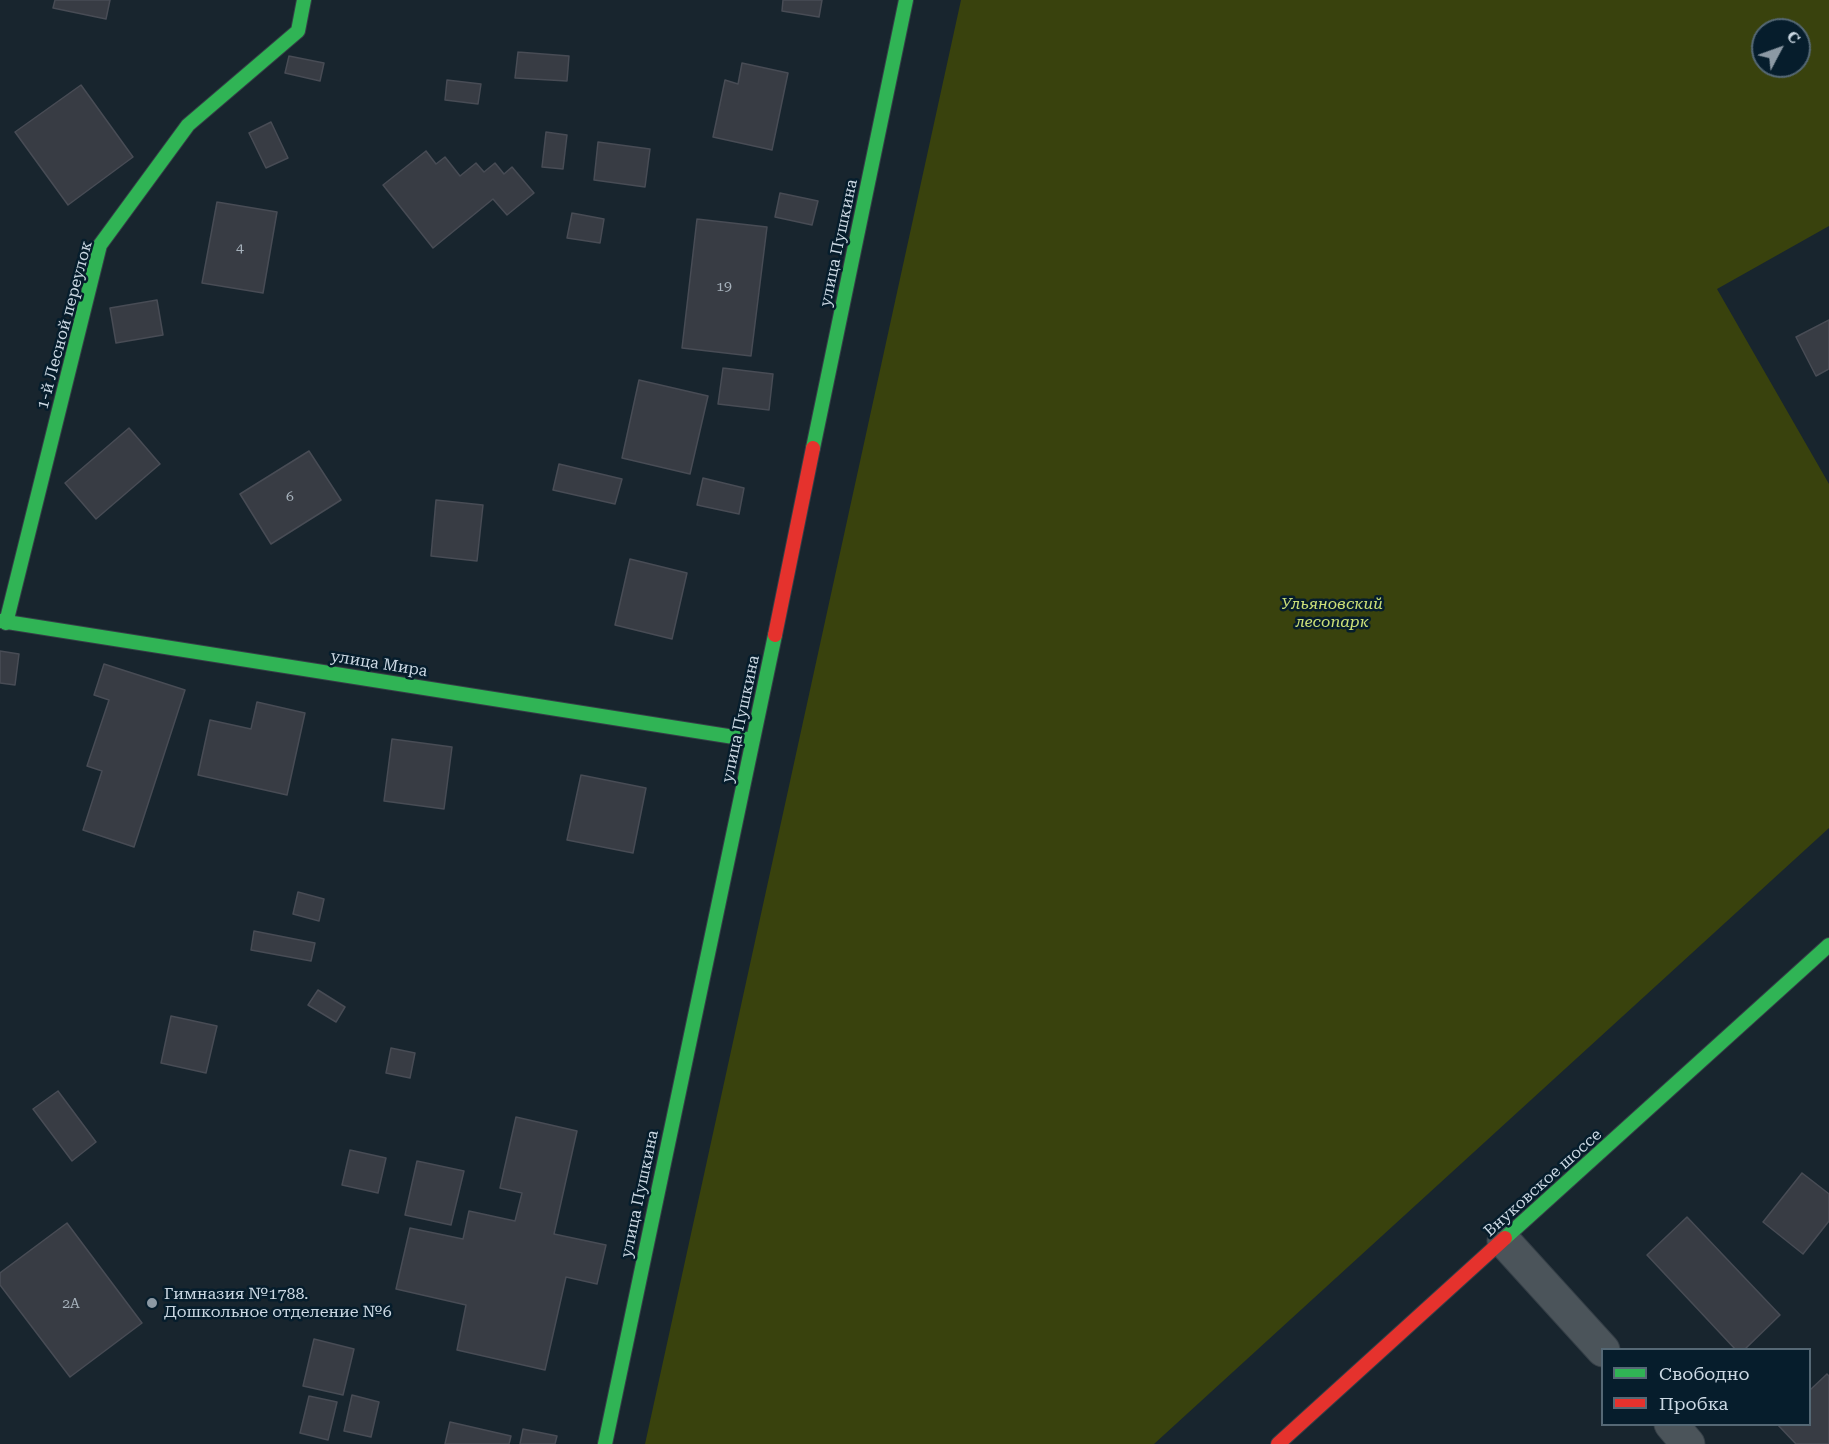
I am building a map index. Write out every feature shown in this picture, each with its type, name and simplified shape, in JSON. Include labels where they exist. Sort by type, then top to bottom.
[{"type":"street","name":"1-й Лесной переулок","points":[[3,622],[100,245],[188,125],[298,31],[304,0]]},
{"type":"street","name":"улица Пушкина","points":[[605,1444],[906,0]]},
{"type":"street","name":"улица Мира","points":[[3,622],[753,740]]},
{"type":"street","name":"Внуковское шоссе","points":[[1278,1444],[1829,945]]},
{"type":"street","points":[[1504,1241],[1601,1349]]},
{"type":"street","points":[[1672,1426],[1689,1444]]},
{"type":"green space","name":"Ульяновский лесопарк","points":[[961,0],[1829,0],[1829,226],[1717,289],[1829,484],[1829,828],[1154,1444],[645,1444]]},
{"type":"building","points":[[55,0],[110,0],[106,19],[53,8]]},
{"type":"building","points":[[783,0],[822,0],[819,17],[782,11]]},
{"type":"building","points":[[518,52],[569,56],[567,81],[515,78]]},
{"type":"building","points":[[289,56],[324,63],[320,81],[285,73]]},
{"type":"building","points":[[742,63],[788,73],[772,150],[713,137],[725,80],[738,84]]},
{"type":"building","points":[[447,80],[481,84],[478,104],[445,100]]},
{"type":"building","points":[[81,85],[133,157],[68,205],[15,132]]},
{"type":"building","points":[[271,122],[288,158],[266,168],[249,133]]},
{"type":"building","points":[[546,132],[567,135],[563,169],[542,167]]},
{"type":"building","points":[[598,142],[650,149],[645,187],[594,180]]},
{"type":"building","points":[[426,151],[436,164],[445,157],[460,176],[476,163],[484,172],[495,163],[504,174],[512,167],[534,193],[507,215],[493,199],[433,248],[383,185]]},
{"type":"building","points":[[780,193],[818,201],[812,225],[775,217]]},
{"type":"building","points":[[217,202],[277,212],[263,293],[202,283]]},
{"type":"building","points":[[572,213],[604,219],[600,243],[567,238]]},
{"type":"building","points":[[697,219],[767,227],[751,356],[682,348]]},
{"type":"building","points":[[157,300],[163,335],[116,343],[110,308]]},
{"type":"building","points":[[1829,320],[1829,369],[1816,376],[1796,337]]},
{"type":"building","points":[[723,368],[773,374],[769,410],[718,404]]},
{"type":"building","points":[[639,380],[708,396],[690,474],[622,458]]},
{"type":"building","points":[[129,428],[160,464],[96,519],[65,483]]},
{"type":"building","points":[[309,451],[341,500],[271,544],[240,494]]},
{"type":"building","points":[[559,464],[622,479],[615,504],[553,490]]},
{"type":"building","points":[[703,478],[744,488],[739,514],[697,505]]},
{"type":"building","points":[[436,500],[483,505],[477,561],[431,556]]},
{"type":"building","points":[[630,559],[687,573],[672,639],[615,625]]},
{"type":"building","points":[[0,651],[19,654],[15,685],[0,683]]},
{"type":"building","points":[[104,664],[185,690],[134,847],[83,830],[102,771],[87,766],[109,700],[94,695]]},
{"type":"building","points":[[257,702],[305,713],[287,795],[198,775],[210,720],[251,729]]},
{"type":"building","points":[[392,739],[452,747],[444,809],[384,801]]},
{"type":"building","points":[[581,775],[646,788],[633,853],[567,840]]},
{"type":"building","points":[[298,892],[324,899],[319,921],[293,914]]},
{"type":"building","points":[[254,931],[315,943],[311,961],[251,950]]},
{"type":"building","points":[[318,990],[345,1007],[336,1022],[308,1005]]},
{"type":"building","points":[[171,1016],[217,1026],[206,1073],[161,1063]]},
{"type":"building","points":[[391,1048],[415,1053],[410,1078],[386,1073]]},
{"type":"building","points":[[58,1091],[96,1142],[72,1161],[33,1109]]},
{"type":"building","points":[[516,1117],[577,1131],[554,1234],[606,1245],[597,1284],[566,1277],[545,1370],[457,1350],[466,1305],[396,1289],[410,1228],[463,1239],[469,1211],[515,1221],[522,1193],[500,1188]]},
{"type":"building","points":[[350,1150],[386,1158],[378,1193],[342,1185]]},
{"type":"building","points":[[417,1161],[464,1171],[451,1225],[405,1215]]},
{"type":"building","points":[[1802,1173],[1829,1194],[1829,1221],[1803,1254],[1763,1222]]},
{"type":"building","points":[[1687,1217],[1780,1315],[1746,1348],[1734,1348],[1647,1255]]},
{"type":"building","points":[[67,1223],[142,1323],[70,1377],[0,1285],[0,1273]]},
{"type":"building","points":[[314,1339],[354,1349],[343,1395],[303,1386]]},
{"type":"building","points":[[1827,1374],[1829,1376],[1829,1444],[1796,1444],[1779,1426],[1811,1426],[1811,1389]]},
{"type":"building","points":[[352,1395],[379,1402],[371,1437],[344,1431]]},
{"type":"building","points":[[309,1396],[337,1402],[328,1440],[300,1433]]},
{"type":"building","points":[[450,1422],[511,1436],[509,1444],[445,1444]]},
{"type":"building","points":[[523,1429],[557,1436],[555,1444],[520,1444]]},
{"type":"traffic: fast","points":[[6,623],[100,245],[188,125],[298,31],[304,0]]},
{"type":"traffic: fast","points":[[813,448],[906,0]]},
{"type":"traffic: fast","points":[[0,621],[753,740]]},
{"type":"traffic: fast","points":[[605,1444],[775,635]]},
{"type":"traffic: fast","points":[[1505,1238],[1829,945]]},
{"type":"traffic: jam","points":[[775,635],[813,448]]},
{"type":"traffic: jam","points":[[1278,1444],[1505,1238]]},
{"type":"place","name":"Гимназия №1788. Дошкольное отделение №6","points":[[152,1303]]}]
